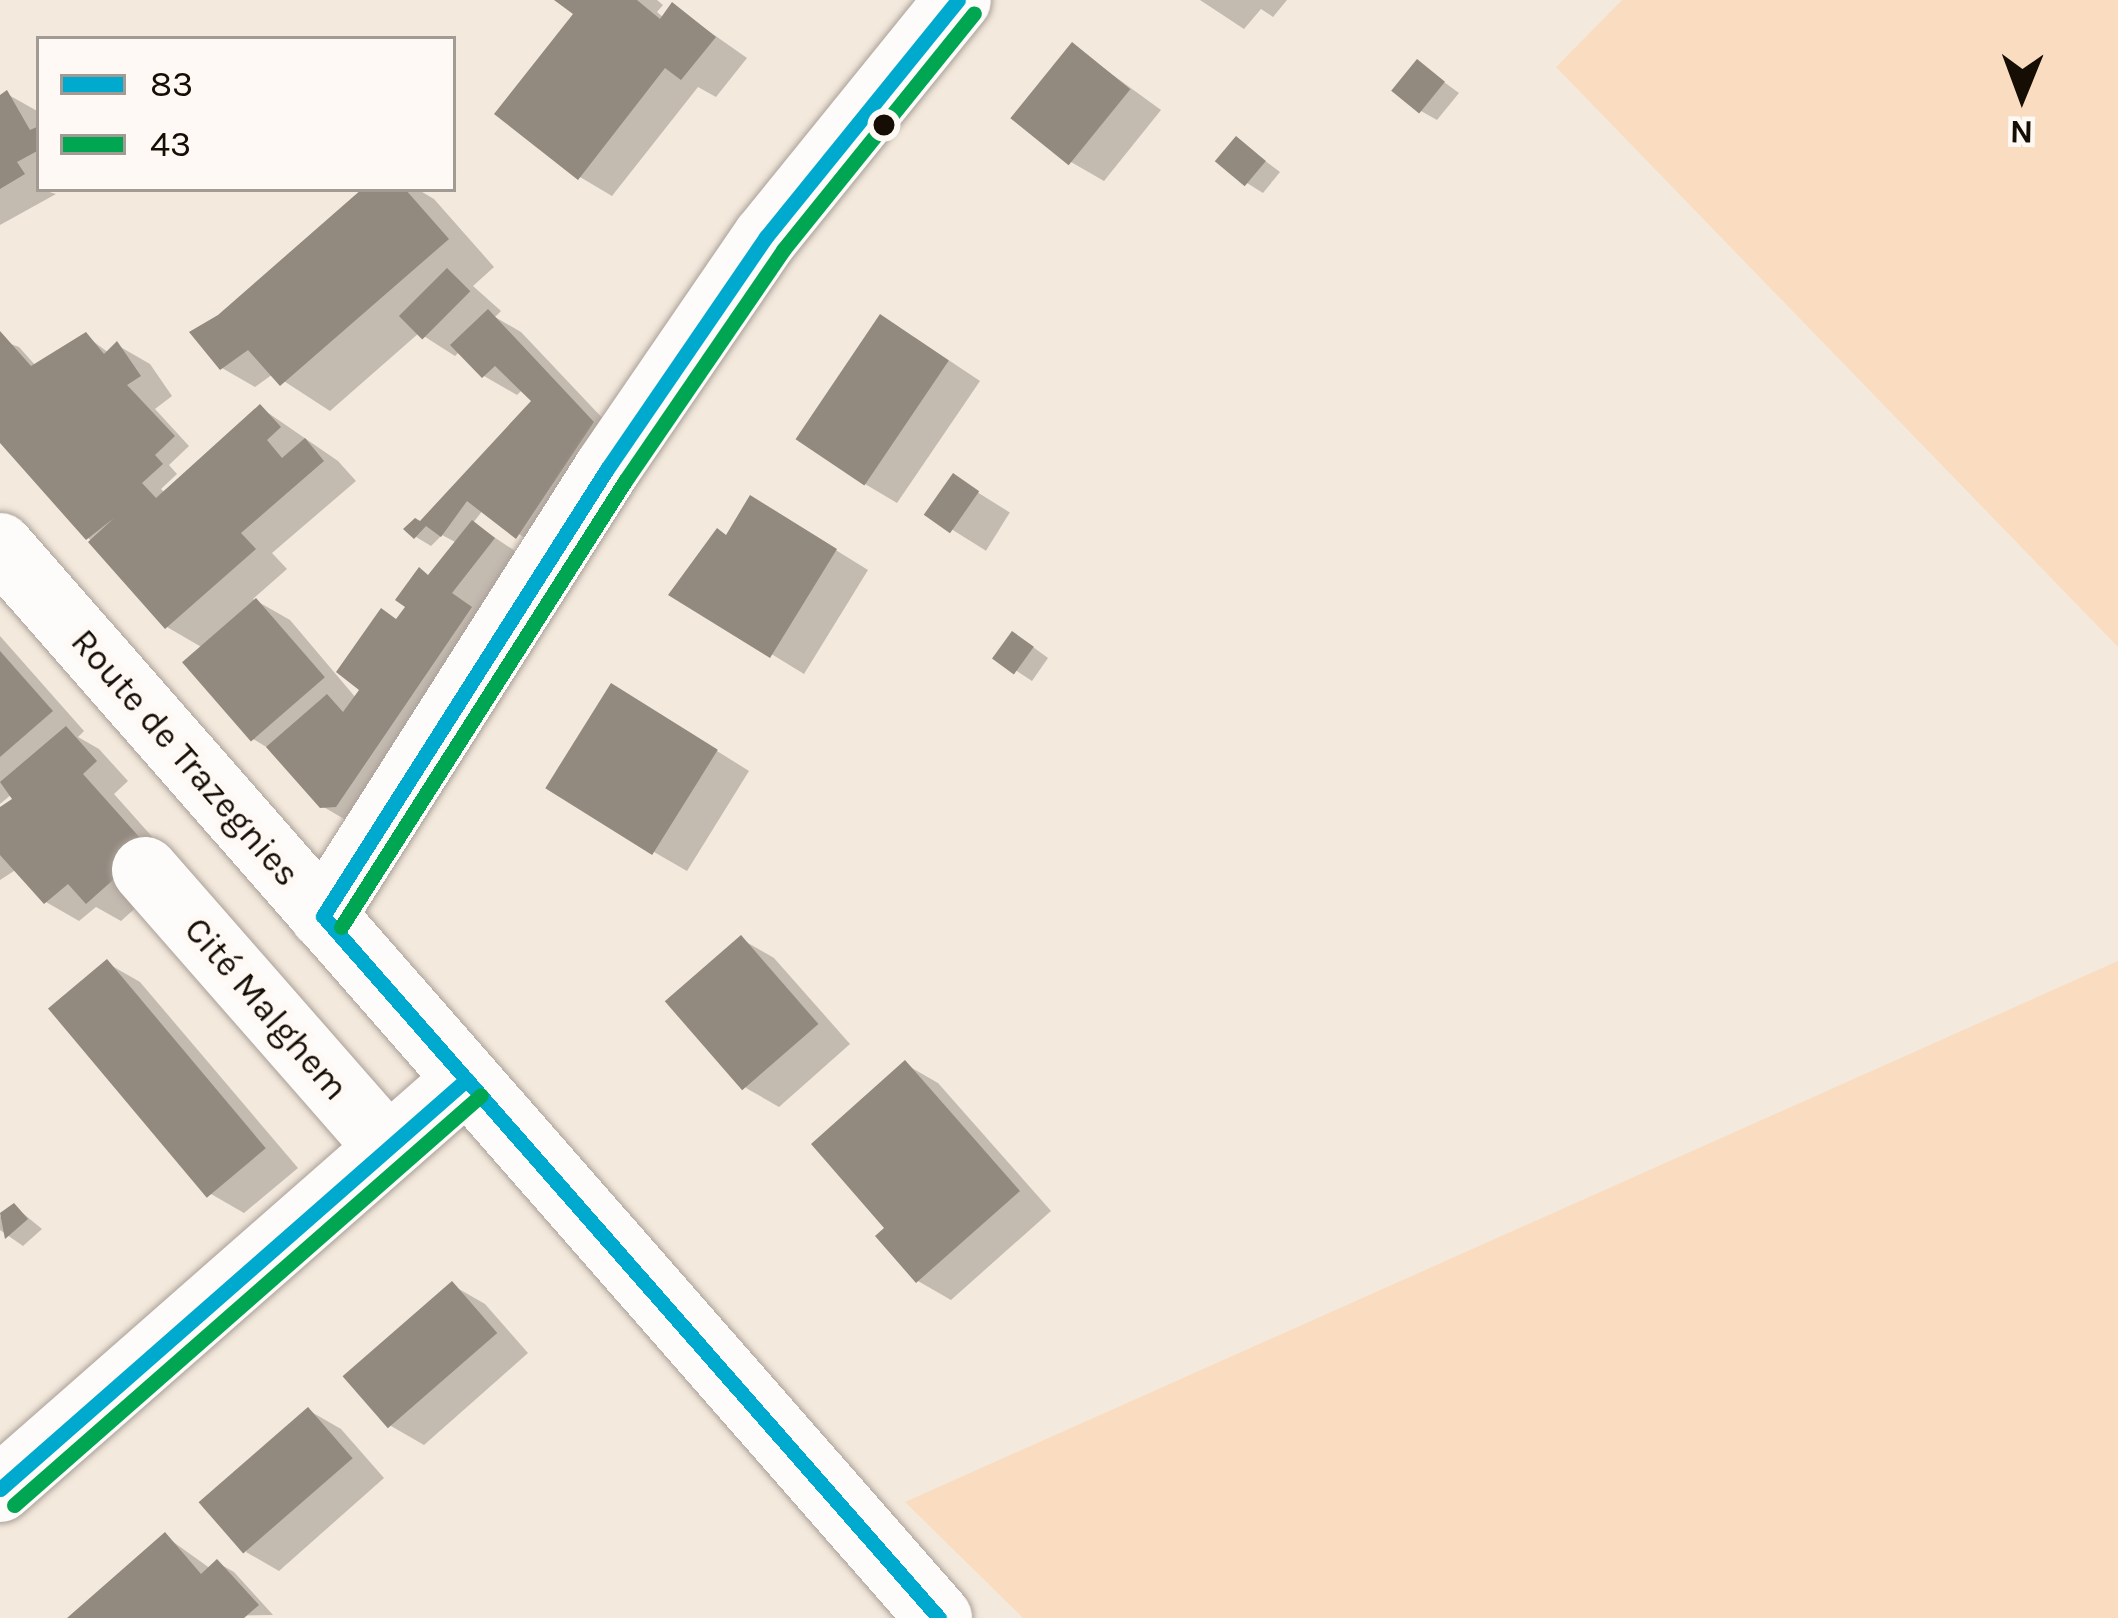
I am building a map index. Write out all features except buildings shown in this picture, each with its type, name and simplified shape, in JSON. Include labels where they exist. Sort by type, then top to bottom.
[{"type":"street","points":[[323,916],[607,469],[766,237],[958,0]]},
{"type":"street","name":"Route de Trazegnies","points":[[0,546],[939,1618]]},
{"type":"street","name":"Cité Malghem","points":[[145,870],[388,1148]]},
{"type":"street","points":[[0,1489],[467,1079]]},
{"type":"shaded area","points":[[1622,0],[2118,0],[2118,647],[1556,67]]},
{"type":"shaded area","points":[[2118,961],[2118,1618],[1023,1618],[905,1502]]},
{"type":"transit line","name":"83","points":[[323,916],[607,469],[766,237],[958,0]]},
{"type":"transit line","name":"43","points":[[341,927],[625,481],[783,250],[974,13]]},
{"type":"transit line","name":"83","points":[[323,916],[939,1618]]},
{"type":"transit line","name":"83","points":[[0,1489],[467,1079]]},
{"type":"transit line","name":"43","points":[[14,1505],[481,1095]]}]
